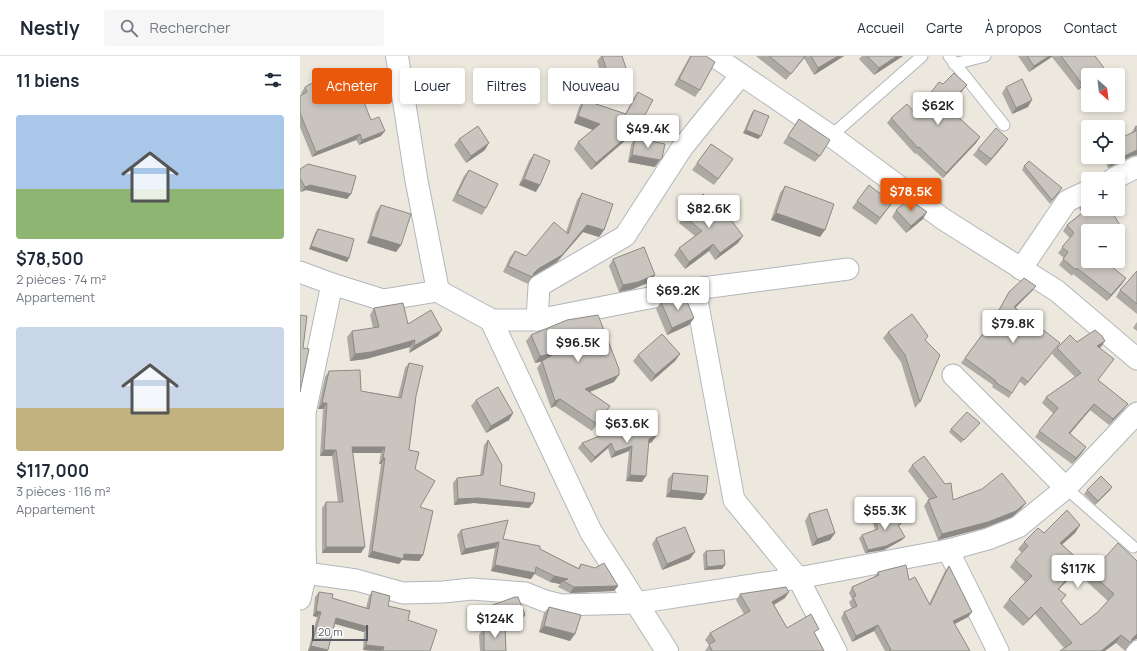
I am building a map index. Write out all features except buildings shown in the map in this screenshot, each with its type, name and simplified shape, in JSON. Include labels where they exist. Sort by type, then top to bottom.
[{"type":"street","points":[[397,56],[416,178],[438,291]]},
{"type":"street","points":[[714,56],[831,136],[943,220],[1057,291],[1137,359]]},
{"type":"street","points":[[537,320],[539,286],[626,236],[682,148],[741,75]]},
{"type":"street","points":[[1125,173],[1137,167]]},
{"type":"street","points":[[1021,269],[1067,201],[1081,194]]},
{"type":"street","points":[[300,272],[383,300],[438,291],[491,320],[537,320],[695,290],[848,269]]},
{"type":"street","points":[[300,599],[306,573],[302,544],[305,413],[332,284]]},
{"type":"street","points":[[695,290],[734,500],[798,578],[836,651]]},
{"type":"street","points":[[491,320],[591,532],[667,651]]},
{"type":"street","points":[[954,375],[1066,488]]},
{"type":"street","points":[[306,573],[356,580],[403,593],[443,592],[472,589],[525,593],[545,601],[561,605],[636,603],[798,578],[948,550],[988,539],[1018,527],[1066,488],[1137,413]]},
{"type":"street","points":[[948,550],[995,650]]},
{"type":"lane","points":[[831,136],[922,56]]},
{"type":"lane","points":[[952,60],[985,56]]},
{"type":"lane","points":[[952,60],[1004,125]]},
{"type":"lane","points":[[1066,488],[1133,548]]},
{"type":"lane","points":[[1132,651],[1137,646]]}]
